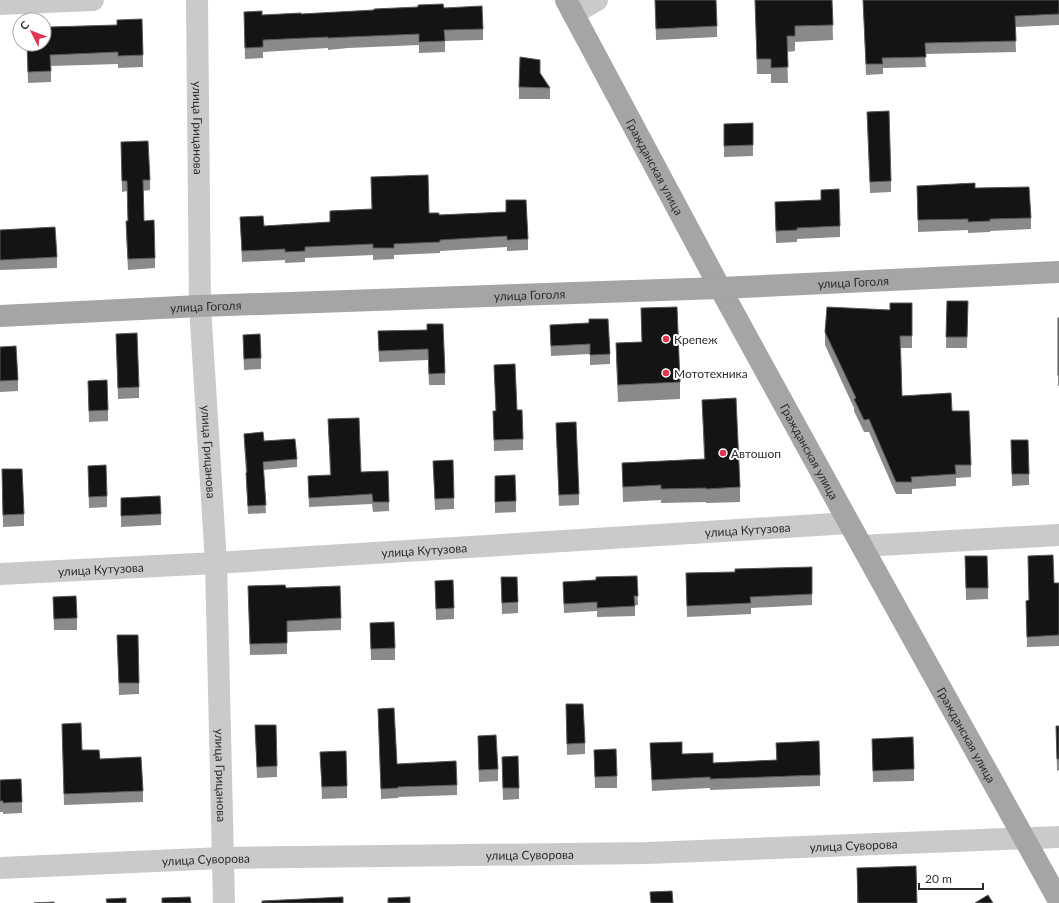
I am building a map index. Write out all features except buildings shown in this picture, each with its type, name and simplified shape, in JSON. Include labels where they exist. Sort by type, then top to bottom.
[{"type":"main road","name":"Гражданская улица","points":[[569,7],[720,288],[1059,901]]},
{"type":"main road","name":"улица Гоголя","points":[[0,316],[200,306],[720,288],[1059,272]]},
{"type":"street","points":[[0,4],[93,0]]},
{"type":"street","name":"улица Грицанова","points":[[196,0],[200,306],[216,563],[224,903]]},
{"type":"street","points":[[569,7],[597,0]]},
{"type":"street","name":"улица Кутузова","points":[[0,574],[216,563],[849,523]]},
{"type":"street","points":[[862,546],[1059,535]]},
{"type":"street","name":"улица Суворова","points":[[0,868],[222,858],[647,853],[1059,837]]},
{"type":"place","name":"Крепеж","points":[[666,339]]},
{"type":"place","name":"Мототехника","points":[[666,373]]},
{"type":"place","name":"Автошоп","points":[[723,453]]}]
